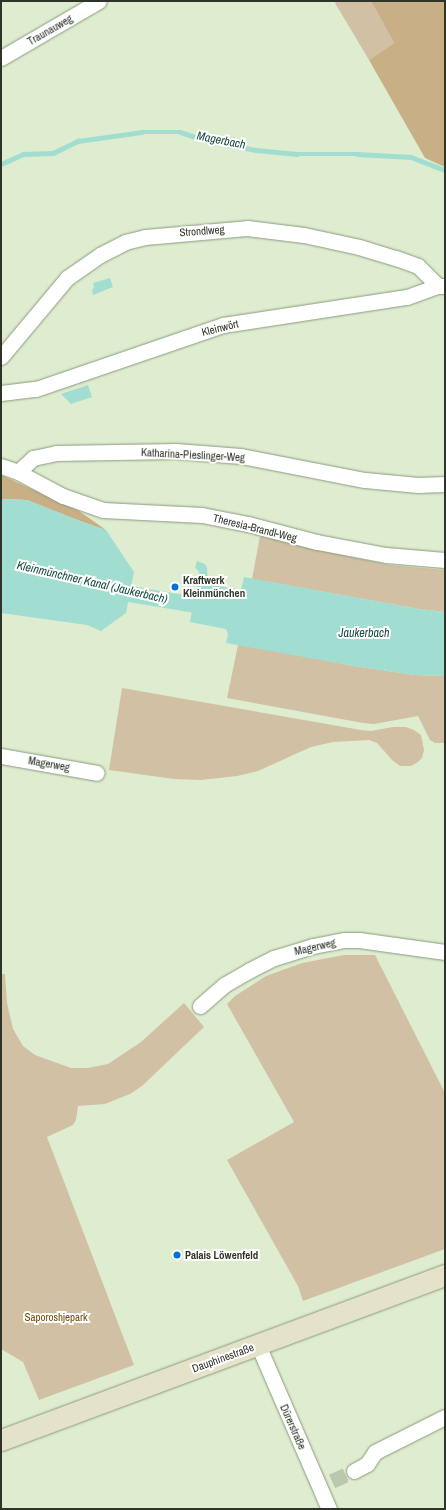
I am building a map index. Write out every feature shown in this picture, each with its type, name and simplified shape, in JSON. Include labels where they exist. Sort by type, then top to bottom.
[{"type":"main road","name":"Dauphinestraße","points":[[1,1440],[445,1275]]},
{"type":"street","name":"Traunauweg","points":[[1,58],[99,1]]},
{"type":"street","name":"Strondlweg","points":[[1,357],[67,278],[94,259],[124,242],[145,237],[247,228],[304,235],[359,247],[418,266],[442,286]]},
{"type":"street","name":"Kleinwört","points":[[1,393],[36,389],[223,325],[407,297],[442,286]]},
{"type":"street","name":"Katharina-Pieslinger-Weg","points":[[18,472],[32,458],[56,453],[176,451],[241,456],[365,480],[418,485],[445,484]]},
{"type":"street","name":"Theresia-Brandl-Weg","points":[[1,466],[18,472],[63,496],[103,510],[202,515],[248,524],[317,542],[386,555],[445,560]]},
{"type":"street","name":"Magerweg","points":[[1,756],[97,773]]},
{"type":"street","name":"Magerweg","points":[[200,1006],[224,985],[250,970],[274,958],[312,946],[344,940],[359,940],[445,952]]},
{"type":"street","name":"Dürerstraße","points":[[258,1345],[325,1485],[329,1509]]},
{"type":"street","points":[[354,1471],[367,1464],[375,1452],[445,1417]]},
{"type":"green space","points":[[337,1],[371,1],[394,43],[369,60],[335,3]]},
{"type":"green space","points":[[260,536],[390,565],[445,570],[445,612],[419,609],[252,579]]},
{"type":"green space","points":[[238,645],[295,654],[354,666],[415,675],[445,676],[445,743],[435,743],[430,740],[418,716],[374,724],[363,723],[227,698]]},
{"type":"green space","points":[[122,688],[361,730],[371,731],[393,727],[406,727],[421,735],[424,750],[422,758],[418,762],[411,766],[400,766],[392,760],[377,743],[369,740],[333,742],[311,747],[258,771],[237,776],[201,780],[174,779],[109,770]]},
{"type":"green space","points":[[344,955],[375,955],[445,1093],[445,1249],[303,1301],[298,1286],[227,1160],[294,1122],[227,1004],[235,996],[266,976],[302,963]]},
{"type":"green space","name":"Saporoshjepark","points":[[1,974],[5,974],[7,1003],[13,1029],[23,1046],[35,1055],[71,1068],[88,1068],[108,1064],[141,1042],[184,1003],[204,1027],[142,1086],[130,1094],[105,1104],[78,1106],[76,1120],[73,1125],[47,1137],[134,1365],[39,1400],[23,1362],[1,1349]]},
{"type":"shaded area","points":[[371,1],[445,1],[445,167],[425,158],[369,60],[394,43]]},
{"type":"shaded area","points":[[1,475],[79,511],[106,530],[27,500],[1,499]]},
{"type":"water","points":[[110,278],[113,287],[93,295],[93,283]]},
{"type":"water","points":[[88,385],[92,397],[71,404],[61,394]]},
{"type":"water","points":[[1,499],[27,500],[106,530],[134,572],[126,613],[101,631],[87,625],[1,613]]},
{"type":"water","name":"Jaukerbach","points":[[197,561],[205,564],[207,568],[208,584],[241,590],[244,577],[419,609],[445,612],[445,676],[415,675],[354,666],[226,643],[228,634],[226,629],[190,622],[199,573],[195,568]]},
{"type":"waterway","name":"Magerbach","points":[[1,164],[23,154],[53,153],[78,141],[142,132],[180,132],[204,140],[256,150],[297,154],[357,154],[411,157],[445,170]]},
{"type":"waterway","name":"Kleinmünchner Kanal (Jaukerbach)","points":[[109,589],[214,608]]},
{"type":"tunnel","points":[[332,1481],[354,1471]]},
{"type":"place","name":"Kraftwerk Kleinmünchen","points":[[175,587]]},
{"type":"place","name":"Palais Löwenfeld","points":[[177,1255]]}]
